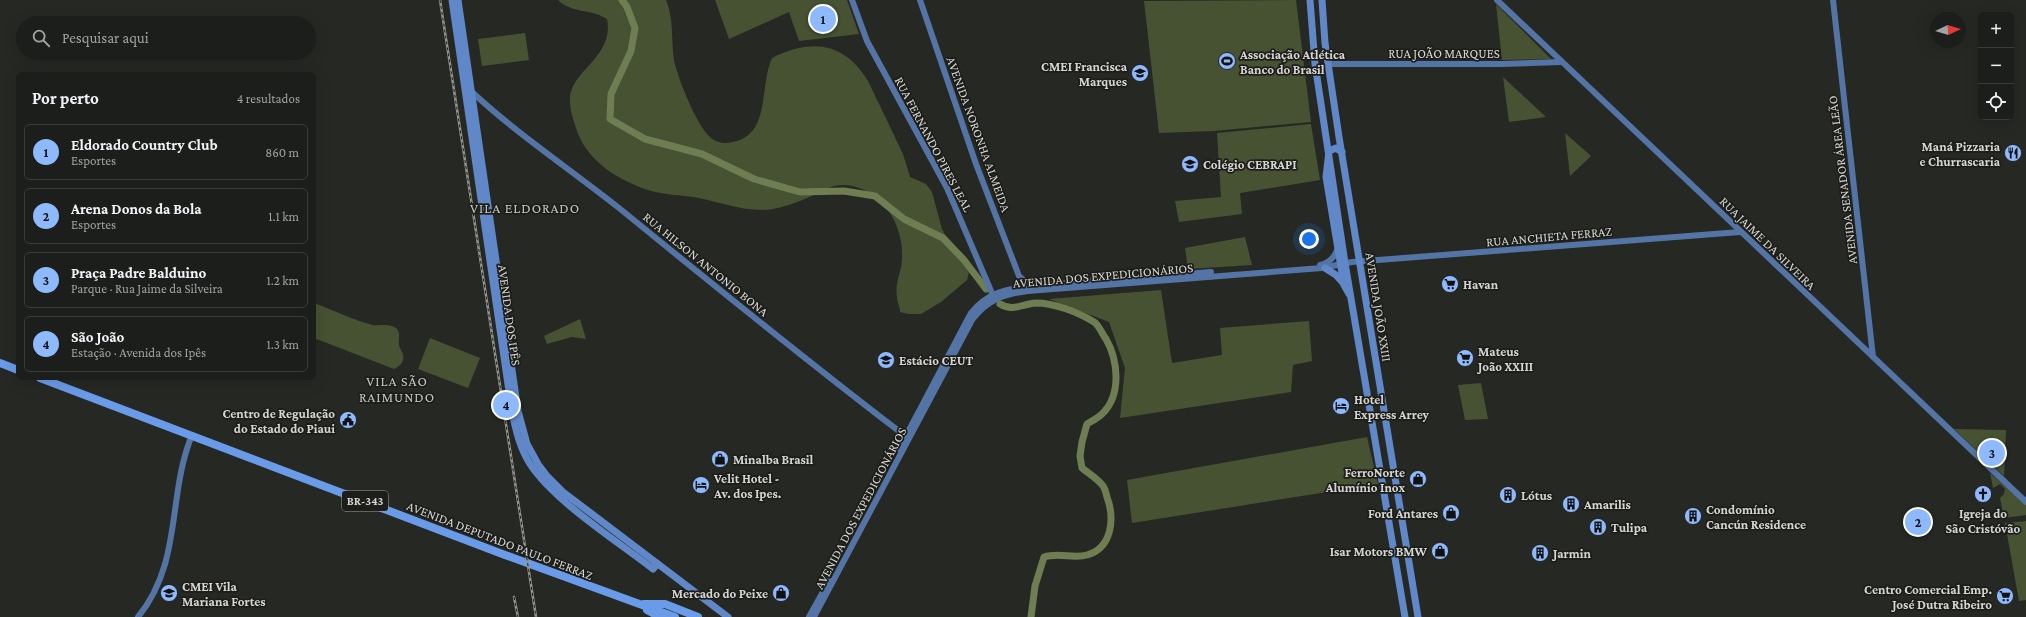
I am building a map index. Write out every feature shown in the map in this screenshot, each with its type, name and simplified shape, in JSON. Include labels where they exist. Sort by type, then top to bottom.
[{"type":"highway","points":[[0,363],[16,369]]},
{"type":"highway","name":"AVENIDA DEPUTADO PAULO FERRAZ","points":[[45,380],[505,555],[676,617]]},
{"type":"highway","points":[[638,604],[648,617]]},
{"type":"highway","points":[[638,604],[665,604],[698,617]]},
{"type":"highway","name":"AVENIDA DEPUTADO PAULO FERRAZ","points":[[638,604],[660,617]]},
{"type":"main road","name":"AVENIDA DOS IPÊS","points":[[452,0],[468,92]]},
{"type":"main road","name":"AVENIDA DOS IPÊS","points":[[458,0],[470,108],[500,302],[521,424],[527,444],[538,464],[563,492],[728,617]]},
{"type":"main road","name":"AVENIDA JOÃO XXIII","points":[[1310,0],[1315,64],[1327,137],[1343,264],[1352,299],[1365,371],[1397,576],[1406,617]]},
{"type":"main road","name":"AVENIDA JOÃO XXIII","points":[[1322,0],[1325,43],[1339,137],[1418,617]]},
{"type":"main road","points":[[1327,137],[1334,140],[1339,137]]},
{"type":"main road","points":[[1342,152],[1336,148],[1329,152],[1326,176],[1338,248],[1343,264],[1344,285]]},
{"type":"main road","points":[[1325,266],[1336,275],[1352,299]]},
{"type":"main road","points":[[1365,371],[1372,373],[1377,368]]},
{"type":"main road","points":[[1367,385],[1374,383],[1380,384]]},
{"type":"main road","points":[[1397,576],[1402,583],[1405,599],[1411,600],[1414,595]]},
{"type":"main road","points":[[1406,617],[1411,615],[1414,617]]},
{"type":"street","name":"RUA FERNANDO PIRES LEAL","points":[[852,0],[867,41],[948,188],[994,296]]},
{"type":"street","name":"AVENIDA NORONHA ALMEIDA","points":[[920,0],[976,164],[1019,276]]},
{"type":"street","name":"RUA JAIME DA SILVEIRA","points":[[1497,0],[1560,62],[2026,502]]},
{"type":"street","name":"AVENIDA SENADOR ÁREA LEÃO","points":[[1833,0],[1873,357]]},
{"type":"street","name":"RUA JOÃO MARQUES","points":[[1329,64],[1500,64],[1560,62]]},
{"type":"street","name":"RUA HILSON ANTONIO BONA","points":[[468,92],[489,107],[778,336],[812,366],[908,438]]},
{"type":"street","points":[[470,108],[480,106],[489,107]]},
{"type":"street","name":"RUA ANCHIETA FERRAZ","points":[[1343,264],[1740,232]]},
{"type":"street","points":[[1325,266],[1334,257],[1338,248]]},
{"type":"street","name":"AVENIDA DOS EXPEDICIONÁRIOS","points":[[1015,290],[1343,264]]},
{"type":"street","name":"AVENIDA DOS EXPEDICIONÁRIOS","points":[[809,617],[972,320],[994,296],[1031,286],[1325,266]]},
{"type":"street","points":[[1015,290],[1019,276],[1031,286]]},
{"type":"street","points":[[140,616],[154,593],[166,564],[185,459],[192,435]]},
{"type":"street","name":"AVENIDA DOS EXPEDICIONÁRIOS","points":[[814,617],[908,438]]},
{"type":"green space","points":[[558,0],[666,0],[669,7],[671,22],[674,60],[683,89],[705,131],[716,141],[722,143],[730,143],[741,140],[753,130],[763,105],[767,76],[772,58],[786,52],[813,46],[826,47],[838,51],[849,58],[859,68],[868,81],[903,154],[910,177],[926,184],[932,192],[942,229],[955,253],[969,272],[967,280],[941,302],[921,314],[908,314],[900,312],[897,299],[897,285],[901,267],[902,250],[897,226],[889,211],[880,200],[865,190],[853,186],[837,185],[785,206],[773,209],[754,210],[699,198],[651,191],[627,182],[605,168],[587,150],[581,140],[573,118],[570,101],[571,90],[576,81],[598,54],[604,44],[608,32],[607,19],[594,13],[569,7]]},
{"type":"green space","points":[[715,0],[847,0],[859,34],[799,41],[789,12],[729,39]]},
{"type":"green space","name":"Associação Atlética Banco do Brasil","points":[[1296,0],[1311,122],[1214,131],[1159,133],[1144,1]]},
{"type":"green space","points":[[1496,4],[1551,59],[1502,60]]},
{"type":"green space","points":[[525,33],[529,60],[482,66],[478,39]]},
{"type":"green space","points":[[1503,77],[1546,117],[1509,122]]},
{"type":"green space","points":[[1311,124],[1320,180],[1240,193],[1242,214],[1179,222],[1175,201],[1221,197],[1217,133]]},
{"type":"green space","points":[[1565,133],[1591,156],[1570,176]]},
{"type":"green space","points":[[1245,237],[1252,265],[1188,269],[1185,248]]},
{"type":"green space","points":[[1161,290],[1172,363],[1222,355],[1220,328],[1309,321],[1312,361],[1293,365],[1291,392],[1120,418],[1125,368],[1109,322],[1049,299]]},
{"type":"green space","points":[[316,304],[366,323],[373,325],[388,325],[397,329],[399,333],[399,344],[403,353],[403,361],[394,369],[316,339]]},
{"type":"green space","points":[[580,319],[586,339],[572,337],[547,344],[544,336]]},
{"type":"green space","points":[[430,338],[480,358],[468,388],[418,369]]},
{"type":"green space","points":[[1481,383],[1488,419],[1465,420],[1458,385]]},
{"type":"green space","points":[[1954,429],[2006,430],[2004,476]]},
{"type":"green space","points":[[1367,437],[1378,484],[1132,523],[1127,480]]},
{"type":"green space","points":[[1990,473],[2026,505],[2026,515],[2004,518],[2000,498],[2004,494],[2005,489],[2000,484],[1993,488]]},
{"type":"green space","points":[[2026,521],[2026,600],[2019,601],[2005,523]]},
{"type":"waterway","points":[[622,0],[627,7],[635,28],[631,51],[611,94],[610,119],[645,139],[702,154],[754,179],[800,192],[844,191],[875,196],[904,219],[943,238],[964,260],[986,289]]},
{"type":"waterway","points":[[1000,304],[1009,307],[1018,307],[1043,303],[1066,309],[1088,318],[1097,325],[1110,347],[1116,377],[1113,397],[1108,406],[1102,414],[1087,424],[1080,456],[1082,468],[1101,483],[1104,488],[1111,514],[1109,532],[1102,546],[1087,555],[1055,555],[1044,557],[1035,586],[1031,617]]},
{"type":"railway","points":[[440,0],[536,617]]},
{"type":"railway","points":[[514,597],[518,617]]},
{"type":"place","name":"Eldorado Country Club","points":[[823,19]]},
{"type":"place","name":"Associação Atlética Banco do Brasil","points":[[1227,61]]},
{"type":"place","name":"CMEI Francisca Marques","points":[[1140,73]]},
{"type":"place","name":"Maná Pizzaria e Churrascaria","points":[[2013,153]]},
{"type":"place","name":"Colégio CEBRAPI","points":[[1190,164]]},
{"type":"place","name":"Havan","points":[[1450,284]]},
{"type":"place","name":"Mateus João XXIII","points":[[1465,358]]},
{"type":"place","name":"Estácio CEUT","points":[[886,360]]},
{"type":"place","name":"São João","points":[[506,405]]},
{"type":"place","name":"Hotel Express Arrey","points":[[1341,406]]},
{"type":"place","name":"Centro de Regulação do Estado do Piaui","points":[[348,420]]},
{"type":"place","name":"Praça Padre Balduino","points":[[1992,453]]},
{"type":"place","name":"Minalba Brasil","points":[[720,459]]},
{"type":"place","name":"FerroNorte Alumínio Inox","points":[[1418,479]]},
{"type":"place","name":"Velit Hotel - Av. dos Ipes.","points":[[701,485]]},
{"type":"place","name":"Igreja do São Cristóvão","points":[[1983,494]]},
{"type":"place","name":"Lótus","points":[[1508,495]]},
{"type":"place","name":"Amarilis","points":[[1571,504]]},
{"type":"place","name":"Ford Antares","points":[[1451,513]]},
{"type":"place","name":"Condomínio Cancún Residence","points":[[1693,516]]},
{"type":"place","name":"Arena Donos da Bola","points":[[1918,522]]},
{"type":"place","name":"Tulipa","points":[[1598,527]]},
{"type":"place","name":"Isar Motors BMW","points":[[1440,551]]},
{"type":"place","name":"Jarmin","points":[[1540,553]]},
{"type":"place","name":"CMEI Vila Mariana Fortes","points":[[169,593]]},
{"type":"place","name":"Mercado do Peixe","points":[[781,593]]},
{"type":"place","name":"Centro Comercial Emp. José Dutra Ribeiro","points":[[2005,596]]},
{"type":"district","name":"VILA ELDORADO","points":[[525,208]]},
{"type":"district","name":"VILA SÃO RAIMUNDO","points":[[397,390]]}]
